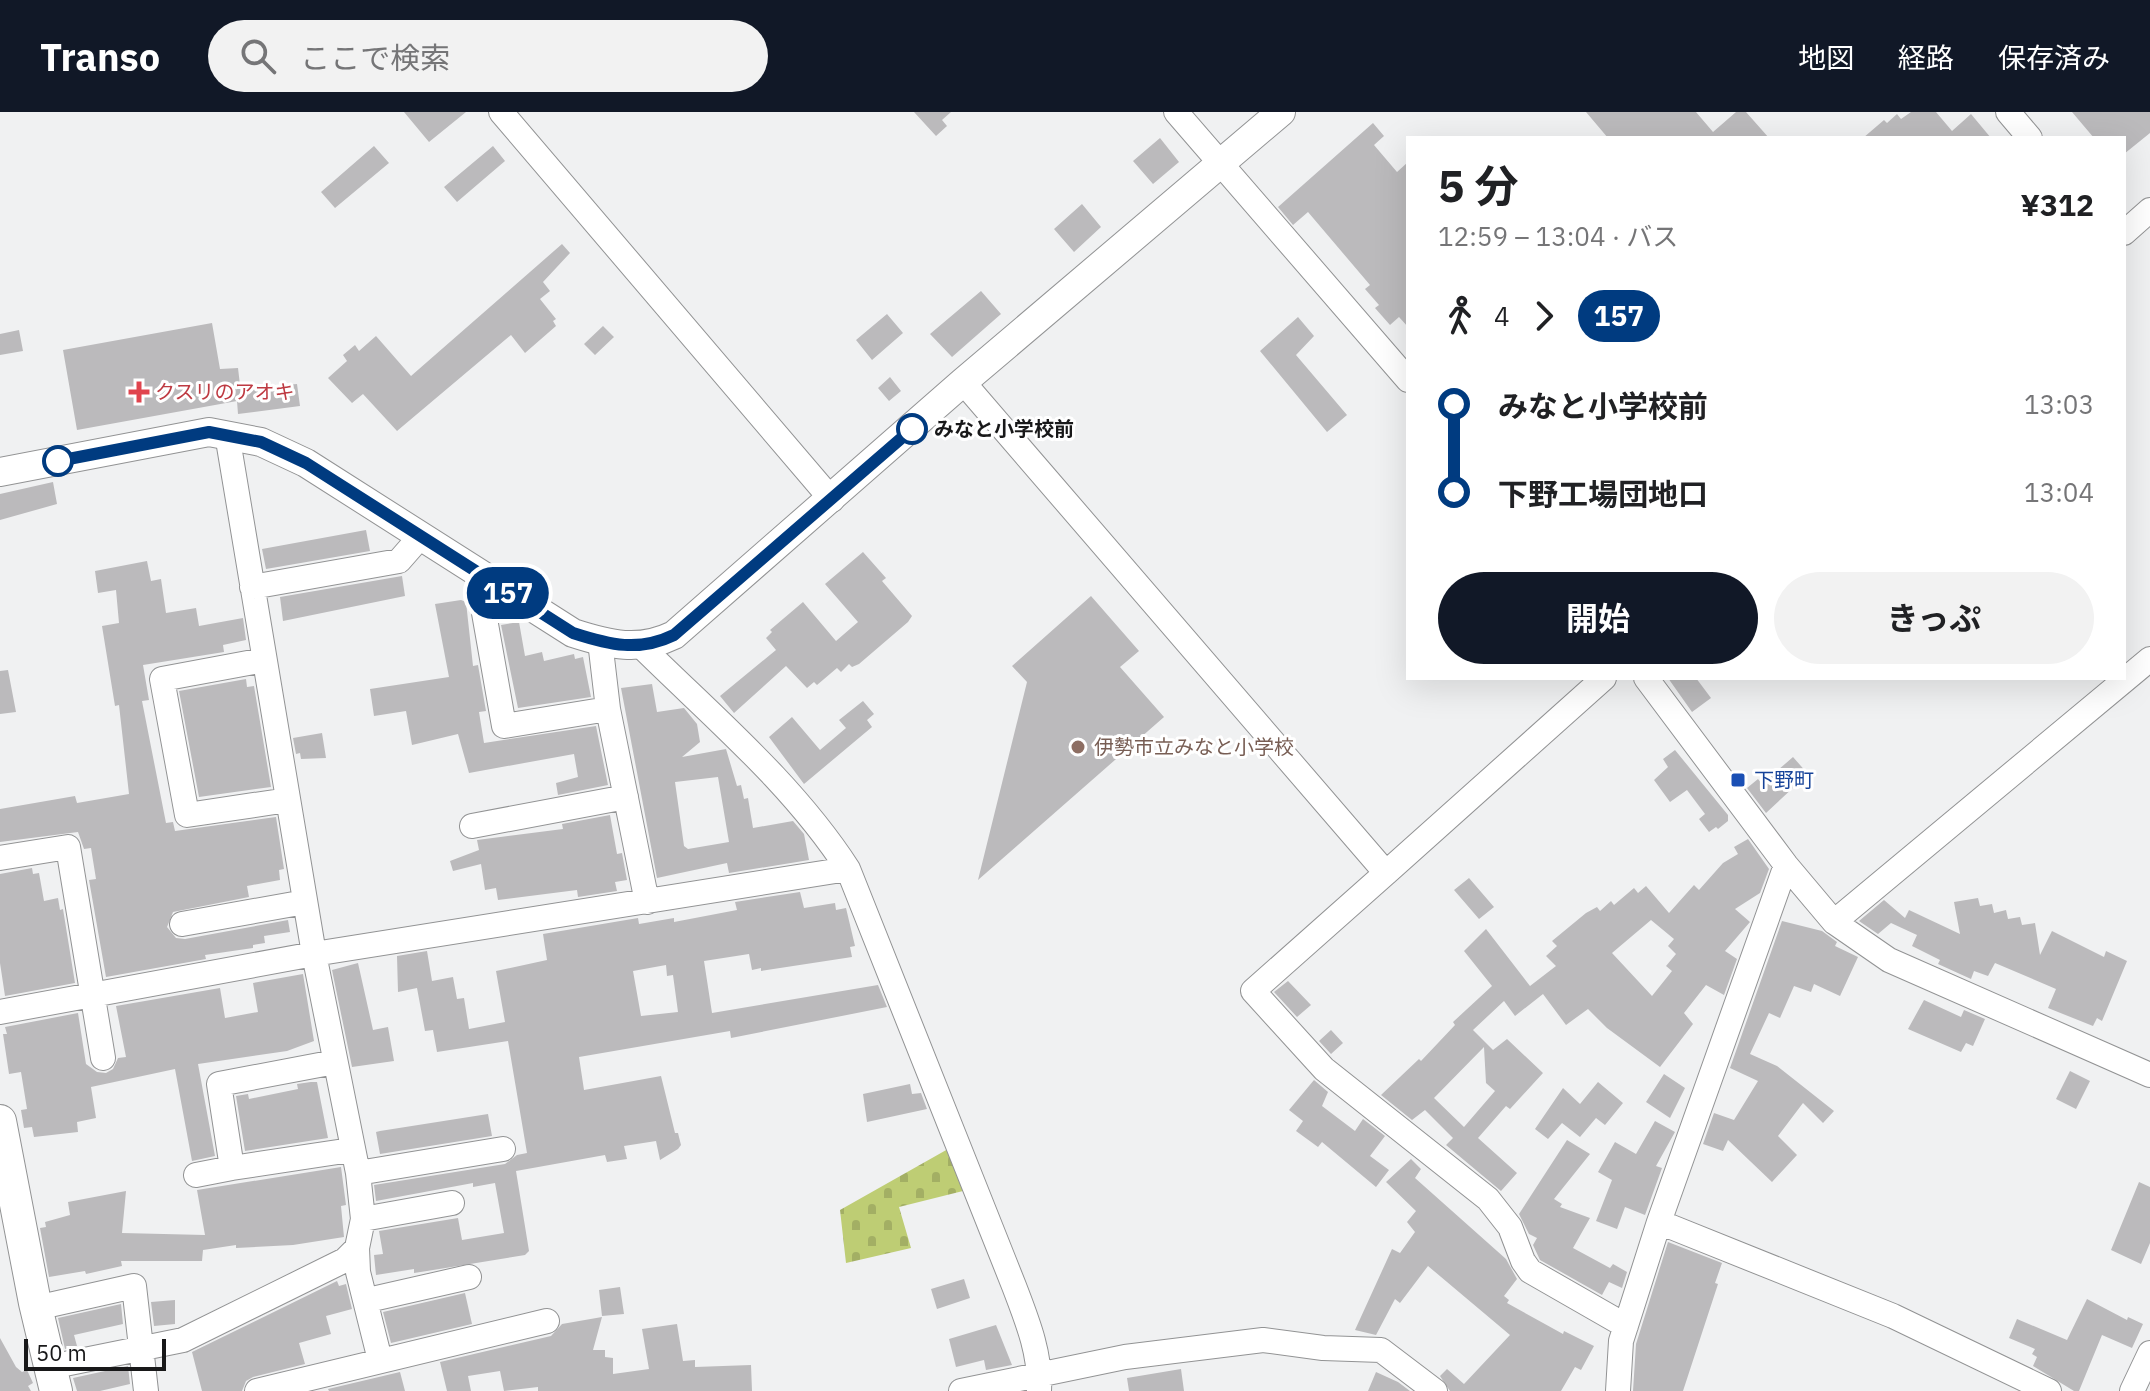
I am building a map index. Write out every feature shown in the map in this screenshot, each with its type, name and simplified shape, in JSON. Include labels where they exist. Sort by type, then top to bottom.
[{"type":"main road","points":[[0,1121],[53,1379]]},
{"type":"street","points":[[501,112],[832,500]]},
{"type":"street","points":[[1176,112],[1406,378]]},
{"type":"street","points":[[0,472],[192,434],[227,434],[261,442],[306,463],[573,633],[600,641],[642,647],[674,635],[832,500],[963,382],[1281,112]]},
{"type":"street","points":[[2008,112],[2028,136]]},
{"type":"street","points":[[2126,231],[2150,210]]},
{"type":"street","points":[[963,382],[1386,873]]},
{"type":"street","points":[[227,434],[314,954],[363,1219],[357,1248],[358,1272],[368,1300],[380,1360]]},
{"type":"street","points":[[252,587],[399,561],[420,537]]},
{"type":"street","points":[[496,585],[484,613],[504,726],[608,709]]},
{"type":"street","points":[[600,641],[608,709],[647,902]]},
{"type":"street","points":[[642,647],[788,790],[823,830],[848,869],[1033,1337],[1039,1383]]},
{"type":"street","points":[[2126,679],[2150,659]]},
{"type":"street","points":[[264,660],[162,679],[187,815],[288,800]]},
{"type":"street","points":[[1602,680],[1253,991],[1324,1069],[1488,1199],[1510,1227],[1530,1271],[1626,1326]]},
{"type":"street","points":[[1647,680],[1786,865],[1834,922],[1889,960],[2150,1075]]},
{"type":"street","points":[[1834,922],[2125,680]]},
{"type":"street","points":[[472,826],[626,797]]},
{"type":"street","points":[[0,858],[68,847],[103,1058]]},
{"type":"street","points":[[1618,1391],[1621,1341],[1659,1222],[1786,865]]},
{"type":"street","points":[[0,1012],[314,954],[848,869]]},
{"type":"street","points":[[182,924],[305,902]]},
{"type":"street","points":[[232,1168],[219,1084],[335,1062]]},
{"type":"street","points":[[196,1175],[232,1168],[354,1162],[503,1149]]},
{"type":"street","points":[[363,1219],[452,1203]]},
{"type":"street","points":[[1659,1222],[1893,1316],[2049,1391]]},
{"type":"street","points":[[53,1379],[140,1347],[183,1340],[345,1260],[357,1248]]},
{"type":"street","points":[[368,1300],[469,1277]]},
{"type":"street","points":[[36,1308],[134,1286],[146,1391]]},
{"type":"street","points":[[257,1391],[547,1321]]},
{"type":"street","points":[[961,1391],[1039,1383],[1125,1357],[1263,1340],[1323,1348],[1381,1350],[1435,1391]]},
{"type":"street","points":[[2132,1391],[2150,1353]]},
{"type":"green space","points":[[948,1149],[967,1190],[899,1207],[911,1248],[846,1263],[840,1210]]},
{"type":"building","points":[[404,112],[466,112],[429,142]]},
{"type":"building","points":[[914,112],[951,112],[942,120],[947,126],[936,136]]},
{"type":"building","points":[[1586,112],[1696,112],[1713,132],[1736,112],[1746,112],[1767,136],[1606,136]]},
{"type":"building","points":[[1911,112],[1936,112],[1952,131],[1971,114],[1989,136],[1865,136],[1884,120],[1887,123],[1897,114],[1901,119]]},
{"type":"building","points":[[2072,112],[2150,112],[2150,133],[2126,152],[2126,136],[2092,136]]},
{"type":"building","points":[[1373,123],[1384,136],[1374,145],[1397,172],[1406,164],[1406,325],[1399,317],[1390,325],[1375,308],[1379,305],[1365,289],[1370,285],[1308,212],[1293,225],[1278,207]]},
{"type":"building","points":[[1160,138],[1179,162],[1153,184],[1133,161]]},
{"type":"building","points":[[374,146],[389,163],[335,208],[321,192]]},
{"type":"building","points":[[493,146],[505,161],[457,202],[444,187]]},
{"type":"building","points":[[1082,204],[1101,227],[1074,252],[1054,229]]},
{"type":"building","points":[[562,244],[570,253],[543,282],[550,291],[540,299],[556,319],[553,321],[556,326],[525,353],[511,335],[397,431],[363,394],[352,403],[328,378],[347,361],[343,355],[355,345],[359,351],[376,336],[411,376]]},
{"type":"building","points":[[981,291],[1001,314],[952,357],[930,334]]},
{"type":"building","points":[[887,314],[903,333],[872,360],[856,340]]},
{"type":"building","points":[[1298,317],[1314,336],[1296,355],[1347,415],[1327,432],[1260,351]]},
{"type":"building","points":[[212,323],[220,369],[238,368],[240,385],[248,384],[249,388],[297,384],[300,406],[238,414],[237,401],[77,430],[63,350]]},
{"type":"building","points":[[603,326],[614,337],[595,355],[584,344]]},
{"type":"building","points":[[19,330],[23,351],[0,355],[0,334]]},
{"type":"building","points":[[890,377],[901,391],[889,401],[878,388]]},
{"type":"building","points":[[53,482],[57,504],[0,520],[0,494]]},
{"type":"building","points":[[366,530],[370,551],[266,569],[262,549]]},
{"type":"building","points":[[863,552],[886,578],[882,581],[912,616],[908,622],[859,664],[852,667],[849,664],[841,672],[837,668],[817,685],[814,682],[807,688],[786,666],[734,713],[720,696],[776,650],[766,638],[772,632],[770,630],[803,602],[836,641],[858,622],[825,584]]},
{"type":"building","points":[[147,561],[151,581],[161,579],[166,613],[196,608],[199,626],[243,618],[246,640],[223,645],[224,652],[143,665],[149,700],[142,701],[166,823],[173,822],[175,831],[276,817],[284,869],[279,870],[280,880],[247,886],[249,897],[173,912],[167,927],[176,938],[185,939],[288,920],[290,932],[264,936],[265,943],[253,945],[253,948],[205,955],[206,959],[106,977],[89,880],[96,879],[91,848],[84,849],[78,832],[0,842],[0,809],[75,796],[77,803],[129,794],[119,705],[115,706],[102,626],[119,623],[116,590],[98,593],[95,571]]},
{"type":"building","points":[[402,576],[405,596],[283,621],[280,597]]},
{"type":"building","points":[[1091,596],[1139,651],[1120,667],[1164,717],[978,880],[1027,682],[1012,666]]},
{"type":"building","points":[[466,602],[473,666],[478,665],[486,711],[479,712],[484,743],[596,726],[608,785],[558,795],[556,783],[578,777],[574,754],[469,773],[458,734],[412,745],[406,711],[374,716],[370,689],[449,677],[435,604]]},
{"type":"building","points":[[519,622],[525,656],[542,652],[544,661],[574,654],[575,659],[583,657],[591,697],[518,708],[501,625]]},
{"type":"building","points":[[8,670],[16,712],[0,714],[0,671]]},
{"type":"building","points":[[246,679],[247,687],[254,686],[271,787],[199,797],[179,691]]},
{"type":"building","points":[[1669,680],[1698,680],[1711,698],[1692,712]]},
{"type":"building","points":[[652,684],[657,712],[684,708],[697,724],[700,742],[682,757],[726,749],[737,786],[741,785],[744,799],[748,798],[753,828],[793,821],[804,834],[809,860],[729,873],[727,863],[657,878],[621,688]],"holes":[[[718,777],[729,842],[688,849],[684,846],[675,782]]]},
{"type":"building","points":[[863,701],[874,714],[867,720],[872,727],[804,784],[769,737],[792,717],[820,750],[846,728],[839,720]]},
{"type":"building","points":[[322,733],[326,758],[301,759],[300,753],[296,754],[293,738]]},
{"type":"building","points":[[1675,750],[1728,815],[1728,821],[1718,829],[1716,827],[1709,832],[1699,819],[1705,814],[1687,790],[1670,802],[1654,780],[1668,767],[1663,759]]},
{"type":"building","points":[[1793,757],[1808,774],[1766,813],[1747,788],[1758,779],[1762,784]]},
{"type":"building","points":[[610,815],[617,854],[622,853],[627,880],[615,882],[617,891],[578,897],[577,890],[498,900],[496,888],[485,890],[481,864],[453,871],[450,861],[479,850],[477,840],[563,829],[562,824]]},
{"type":"building","points":[[1748,839],[1769,869],[1760,893],[1735,909],[1750,922],[1725,951],[1737,959],[1724,995],[1706,985],[1684,1013],[1693,1024],[1660,1067],[1607,1028],[1588,1009],[1566,1025],[1543,994],[1515,1016],[1504,1001],[1473,1030],[1493,1050],[1507,1039],[1543,1073],[1510,1109],[1506,1106],[1478,1138],[1517,1173],[1501,1191],[1446,1145],[1453,1138],[1425,1110],[1412,1120],[1381,1095],[1419,1059],[1421,1061],[1455,1025],[1453,1022],[1492,986],[1464,951],[1486,929],[1530,986],[1556,966],[1546,956],[1557,946],[1552,941],[1586,913],[1597,907],[1600,911],[1611,901],[1614,905],[1634,888],[1638,893],[1646,886],[1669,913],[1694,885],[1699,890],[1723,863],[1738,854],[1734,847]],"holes":[[[1651,920],[1674,939],[1668,946],[1676,954],[1666,966],[1672,971],[1652,996],[1612,953]],[[1484,1047],[1486,1083],[1495,1091],[1464,1127],[1434,1098]]]},
{"type":"building","points":[[32,868],[33,874],[39,873],[44,901],[58,898],[60,910],[63,909],[75,983],[5,996],[0,963],[0,874]]},
{"type":"building","points":[[1469,878],[1494,907],[1479,919],[1454,890]]},
{"type":"building","points":[[800,892],[804,908],[835,903],[836,910],[846,908],[855,946],[850,947],[852,957],[761,971],[761,968],[752,970],[749,954],[704,961],[712,1013],[878,985],[887,1007],[731,1038],[730,1031],[579,1057],[584,1090],[661,1076],[675,1133],[678,1133],[681,1145],[678,1149],[660,1160],[656,1141],[624,1146],[627,1159],[607,1162],[605,1155],[516,1171],[529,1251],[525,1255],[414,1273],[414,1269],[376,1275],[374,1255],[383,1254],[379,1231],[458,1218],[462,1240],[504,1233],[495,1183],[473,1187],[473,1183],[376,1201],[374,1185],[505,1164],[517,1155],[527,1153],[508,1041],[437,1052],[433,1030],[425,1031],[417,988],[398,992],[397,956],[427,951],[432,981],[453,977],[457,999],[464,998],[469,1029],[505,1022],[496,971],[547,960],[543,934],[638,918],[639,924],[674,918],[674,922],[737,910],[735,902]],"holes":[[[666,965],[667,976],[673,975],[678,1012],[641,1016],[633,971]]]},
{"type":"building","points":[[1978,898],[1980,906],[1992,904],[1994,913],[2006,910],[2008,919],[2020,917],[2022,925],[2035,923],[2040,955],[2052,931],[2104,957],[2106,951],[2127,961],[2102,1021],[2097,1018],[2093,1026],[2048,1008],[2056,989],[1995,963],[1988,976],[1974,971],[1971,979],[1938,964],[1940,960],[1912,946],[1917,935],[1891,923],[1878,934],[1859,921],[1884,900],[1905,918],[1909,910],[1960,934],[1954,902]]},
{"type":"building","points":[[1782,921],[1822,931],[1837,942],[1835,946],[1858,957],[1840,996],[1814,984],[1811,992],[1794,986],[1780,1018],[1769,1013],[1750,1054],[1777,1066],[1834,1111],[1823,1123],[1803,1103],[1778,1136],[1797,1155],[1772,1182],[1728,1140],[1723,1151],[1703,1144],[1714,1113],[1734,1120],[1758,1081],[1730,1068]]},
{"type":"building","points":[[358,963],[373,1030],[388,1027],[394,1061],[352,1067],[332,970]]},
{"type":"building","points":[[303,974],[314,1041],[287,1051],[198,1064],[215,1156],[192,1161],[175,1069],[91,1087],[96,1118],[77,1122],[78,1132],[34,1137],[32,1127],[24,1128],[21,1110],[27,1109],[21,1072],[9,1074],[3,1034],[7,1034],[5,1027],[78,1013],[86,1064],[97,1072],[106,1073],[113,1069],[118,1058],[126,1057],[116,1006],[220,988],[225,1018],[258,1012],[253,983]]},
{"type":"building","points":[[1288,981],[1311,1005],[1297,1017],[1274,992]]},
{"type":"building","points":[[1924,1000],[1961,1017],[1964,1010],[1985,1019],[1973,1046],[1966,1043],[1961,1052],[1908,1029]]},
{"type":"building","points":[[1331,1030],[1343,1043],[1331,1054],[1319,1041]]},
{"type":"building","points":[[2070,1071],[2090,1081],[2076,1109],[2056,1099]]},
{"type":"building","points":[[1664,1074],[1685,1088],[1670,1118],[1646,1102]]},
{"type":"building","points":[[1314,1080],[1328,1092],[1322,1106],[1355,1131],[1363,1119],[1385,1136],[1370,1156],[1389,1170],[1376,1187],[1322,1142],[1318,1147],[1296,1131],[1303,1121],[1289,1110]]},
{"type":"building","points":[[317,1082],[328,1138],[245,1151],[236,1096],[248,1094],[249,1099],[298,1089],[297,1084]]},
{"type":"building","points":[[1598,1082],[1623,1103],[1605,1125],[1596,1118],[1580,1137],[1562,1123],[1548,1139],[1535,1129],[1563,1088],[1580,1104]]},
{"type":"building","points":[[910,1084],[912,1094],[921,1093],[927,1109],[867,1122],[863,1094]]},
{"type":"building","points":[[488,1114],[492,1136],[380,1154],[376,1132]]},
{"type":"building","points":[[1655,1121],[1675,1132],[1656,1166],[1662,1168],[1645,1215],[1625,1207],[1617,1229],[1596,1221],[1612,1180],[1598,1172],[1615,1142],[1636,1154]]},
{"type":"building","points":[[1567,1140],[1590,1154],[1554,1199],[1562,1204],[1560,1207],[1590,1218],[1573,1248],[1610,1268],[1613,1264],[1627,1272],[1622,1288],[1609,1282],[1602,1295],[1540,1260],[1533,1245],[1537,1238],[1529,1234],[1519,1214]]},
{"type":"building","points":[[1411,1159],[1421,1169],[1415,1178],[1506,1259],[1517,1279],[1504,1296],[1509,1300],[1507,1303],[1563,1334],[1564,1331],[1594,1346],[1581,1370],[1575,1367],[1561,1391],[1450,1391],[1440,1376],[1447,1369],[1464,1384],[1510,1335],[1428,1266],[1400,1303],[1395,1299],[1376,1335],[1355,1330],[1392,1249],[1400,1253],[1415,1232],[1407,1222],[1416,1211],[1386,1182]]},
{"type":"building","points":[[341,1167],[346,1205],[341,1206],[344,1237],[293,1245],[236,1248],[236,1245],[203,1250],[202,1261],[121,1261],[122,1266],[86,1274],[85,1271],[49,1277],[40,1228],[46,1227],[45,1222],[70,1215],[68,1202],[126,1191],[122,1233],[205,1235],[197,1190]]},
{"type":"building","points":[[2139,1182],[2150,1187],[2150,1243],[2141,1264],[2111,1250]]},
{"type":"building","points":[[1668,1242],[1722,1263],[1715,1283],[1718,1284],[1683,1391],[1633,1391],[1636,1344]]},
{"type":"building","points":[[964,1279],[970,1298],[937,1309],[931,1289]]},
{"type":"building","points":[[337,1281],[339,1286],[346,1284],[352,1309],[326,1316],[331,1334],[299,1343],[305,1364],[253,1377],[246,1381],[242,1391],[202,1391],[192,1352]]},
{"type":"building","points":[[620,1287],[624,1314],[602,1316],[599,1290]]},
{"type":"building","points":[[465,1293],[472,1324],[391,1343],[383,1312]]},
{"type":"building","points":[[2087,1299],[2127,1320],[2128,1317],[2143,1324],[2132,1348],[2102,1335],[2079,1391],[2074,1391],[2033,1366],[2037,1357],[2032,1354],[2035,1349],[2009,1338],[2017,1319],[2067,1340]]},
{"type":"building","points":[[175,1300],[175,1324],[154,1326],[151,1302]]},
{"type":"building","points":[[121,1304],[123,1324],[74,1335],[77,1346],[65,1349],[58,1318]]},
{"type":"building","points":[[602,1317],[593,1350],[605,1350],[605,1357],[613,1358],[613,1374],[649,1369],[642,1329],[677,1324],[683,1361],[695,1360],[695,1367],[751,1365],[752,1391],[538,1391],[538,1387],[504,1391],[500,1371],[468,1376],[471,1391],[447,1391],[440,1362],[551,1336],[562,1324]]},
{"type":"building","points":[[996,1325],[1012,1365],[986,1370],[984,1360],[956,1367],[949,1339]]},
{"type":"building","points":[[0,1338],[16,1367],[22,1372],[27,1370],[33,1383],[28,1386],[31,1391],[0,1391]]},
{"type":"building","points":[[128,1366],[130,1384],[100,1391],[77,1391],[73,1378]]},
{"type":"building","points":[[1181,1369],[1184,1391],[1129,1391],[1127,1378]]},
{"type":"building","points":[[400,1372],[405,1391],[328,1389]]},
{"type":"building","points":[[1376,1372],[1398,1382],[1410,1391],[1368,1391]]},
{"type":"bus line","name":"157","points":[[58,461],[209,432],[261,442],[306,463],[573,633],[622,646],[642,647],[674,635],[912,429]]},
{"type":"place","name":"クスリのアオキ","points":[[139,392]]},
{"type":"place","name":"みなと小学校前","points":[[912,429]]},
{"type":"place","name":"伊勢市立みなと小学校","points":[[1078,747]]},
{"type":"place","name":"下野町","points":[[1738,780]]}]
